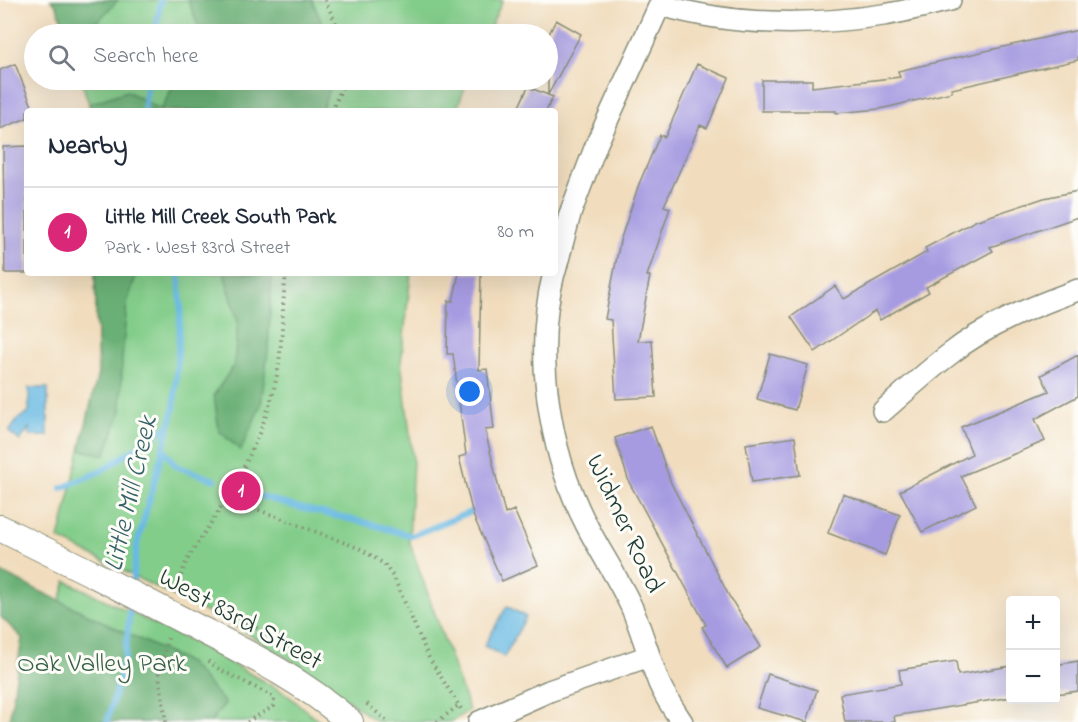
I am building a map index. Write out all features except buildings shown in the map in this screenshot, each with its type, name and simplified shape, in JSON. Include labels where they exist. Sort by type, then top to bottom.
[{"type":"street","points":[[661,3],[684,12],[721,18],[782,23],[833,21],[885,15],[950,0]]},
{"type":"street","name":"Widmer Road","points":[[558,260],[570,214],[597,142],[661,3]]},
{"type":"street","name":"Widmer Road","points":[[554,276],[546,321],[545,370],[552,425],[568,481],[586,525],[632,608],[669,704],[682,722]]},
{"type":"street","points":[[883,411],[960,347],[1045,302],[1078,290]]},
{"type":"street","name":"West 83rd Street","points":[[0,528],[272,665],[350,722]]},
{"type":"street","points":[[472,718],[649,656]]},
{"type":"path","points":[[325,0],[336,24]]},
{"type":"path","points":[[333,108],[341,90]]},
{"type":"path","points":[[179,578],[190,554],[203,536],[255,445],[269,409],[278,369],[286,276]]},
{"type":"path","points":[[225,497],[361,549],[384,564],[394,578],[429,658],[459,705],[472,718]]},
{"type":"path","points":[[166,722],[159,674],[167,647]]},
{"type":"path","points":[[202,656],[219,669],[274,697],[274,706],[247,722]]},
{"type":"path","points":[[437,722],[459,705]]},
{"type":"green space","points":[[51,0],[503,0],[492,24],[63,24],[57,6]]},
{"type":"green space","points":[[51,0],[118,0],[96,23],[92,24],[63,24],[57,6]]},
{"type":"green space","points":[[188,0],[312,0],[323,24],[198,24]]},
{"type":"green space","points":[[84,90],[464,90],[457,108],[90,108]]},
{"type":"green space","points":[[171,90],[329,90],[322,108],[162,108]]},
{"type":"green space","points":[[127,91],[157,108],[90,108],[89,104]]},
{"type":"green space","points":[[95,276],[411,276],[401,362],[413,459],[409,541],[469,710],[451,722],[377,722],[304,668],[236,627],[59,539],[98,374]]},
{"type":"green space","points":[[95,276],[136,276],[127,303],[122,359],[121,412],[105,455],[80,450],[98,374]]},
{"type":"green space","points":[[225,276],[272,276],[268,351],[261,404],[241,450],[219,431],[214,395],[234,365],[238,322]]},
{"type":"green space","name":"Oak Valley Park","points":[[0,572],[189,663],[225,703],[211,722],[9,722],[22,638],[0,616]]},
{"type":"green space","name":"Oak Valley Park","points":[[66,581],[196,644],[285,693],[320,722],[22,722]]},
{"type":"water","points":[[29,388],[48,388],[48,436],[29,436],[29,428],[20,441],[9,432],[18,419],[29,412]]},
{"type":"water","points":[[507,606],[526,617],[504,657],[484,646]]},
{"type":"waterway","name":"Little Mill Creek","points":[[157,24],[161,0]]},
{"type":"waterway","name":"Little Mill Creek","points":[[144,108],[147,90]]},
{"type":"waterway","name":"Little Mill Creek","points":[[132,586],[137,545],[174,409],[181,307],[179,276]]},
{"type":"waterway","points":[[62,488],[101,471],[169,426]]},
{"type":"waterway","points":[[163,448],[176,466],[215,480]]},
{"type":"waterway","points":[[240,490],[296,507],[412,536],[470,512]]},
{"type":"waterway","name":"Little Mill Creek","points":[[107,722],[125,658],[131,599]]},
{"type":"place","name":"Little Mill Creek South Park","points":[[241,491]]}]
